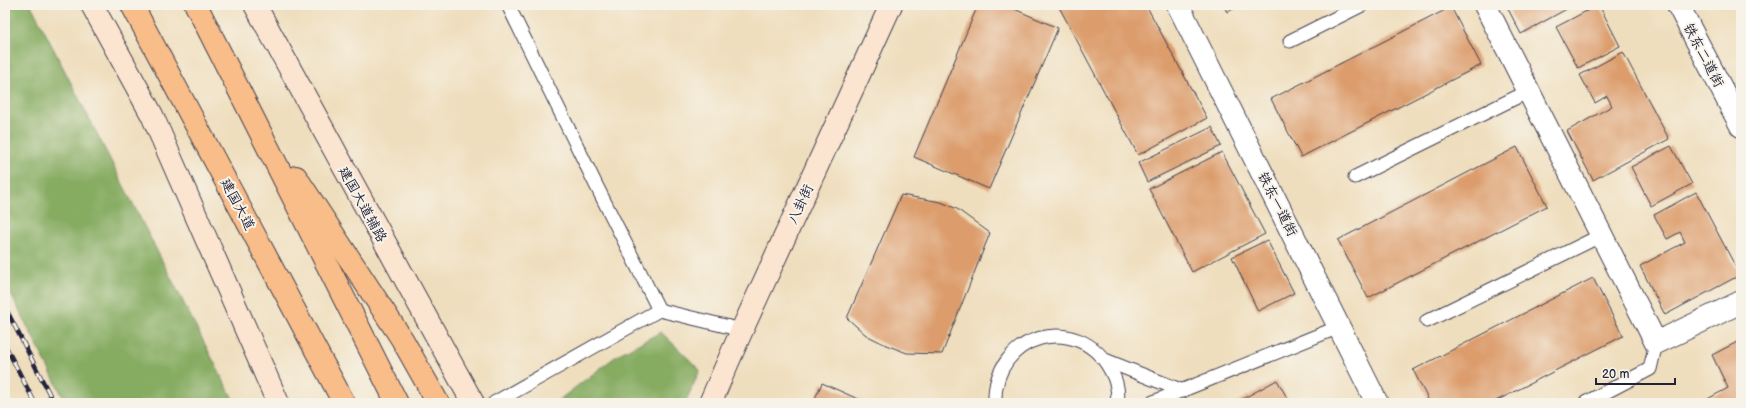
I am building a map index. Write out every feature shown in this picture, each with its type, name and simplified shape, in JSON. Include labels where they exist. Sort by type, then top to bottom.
[{"type":"highway","name":"建国大道","points":[[132,5],[344,403]]},
{"type":"highway","points":[[196,5],[397,403]]},
{"type":"highway","points":[[237,88],[402,339],[438,403]]},
{"type":"highway","points":[[309,339],[334,403]]},
{"type":"main road","points":[[92,5],[152,115],[278,403]]},
{"type":"main road","name":"建国大道辅路","points":[[255,5],[473,403]]},
{"type":"main road","name":"八卦街","points":[[710,403],[891,5]]},
{"type":"street","name":"铁东一道街","points":[[1178,5],[1377,403]]},
{"type":"street","points":[[1485,5],[1656,342],[1741,302]]},
{"type":"street","name":"铁东二道街","points":[[1678,5],[1741,126]]},
{"type":"lane","points":[[508,5],[659,310]]},
{"type":"lane","points":[[1290,41],[1362,5]]},
{"type":"lane","points":[[1355,177],[1529,91]]},
{"type":"lane","points":[[1427,321],[1602,235]]},
{"type":"lane","points":[[494,403],[659,310],[742,330]]},
{"type":"lane","points":[[1151,403],[1339,327]]},
{"type":"lane","points":[[995,403],[994,390],[1000,369],[1013,353],[1031,341],[1051,336],[1072,338],[1091,346],[1105,360],[1115,378],[1118,397],[1117,403]]},
{"type":"lane","points":[[1585,403],[1650,369],[1656,342]]},
{"type":"lane","points":[[1105,360],[1183,391]]},
{"type":"green space","points":[[5,5],[31,5],[235,403],[66,403],[5,282]]},
{"type":"green space","points":[[661,332],[700,370],[685,403],[555,403],[619,354]]},
{"type":"building","points":[[978,5],[1005,5],[1058,28],[989,189],[914,157]]},
{"type":"building","points":[[1058,5],[1146,5],[1207,118],[1138,155]]},
{"type":"building","points":[[1224,5],[1242,5],[1227,12]]},
{"type":"building","points":[[1506,5],[1574,5],[1521,34]]},
{"type":"building","points":[[1598,5],[1620,46],[1578,68],[1556,27]]},
{"type":"building","points":[[1451,7],[1481,65],[1301,157],[1271,99]]},
{"type":"building","points":[[1623,52],[1669,139],[1593,180],[1567,131],[1612,106],[1607,96],[1595,103],[1580,75]]},
{"type":"building","points":[[1212,127],[1221,146],[1147,182],[1138,163]]},
{"type":"building","points":[[1671,146],[1692,184],[1651,206],[1631,167]]},
{"type":"building","points":[[1517,147],[1547,206],[1368,298],[1338,240]]},
{"type":"building","points":[[1222,152],[1265,234],[1192,272],[1149,189]]},
{"type":"building","points":[[1696,192],[1740,275],[1665,315],[1640,266],[1685,242],[1680,232],[1667,239],[1654,215]]},
{"type":"building","points":[[901,195],[941,202],[957,209],[990,233],[942,354],[907,353],[866,335],[847,318]]},
{"type":"building","points":[[1267,240],[1294,293],[1258,311],[1232,257]]},
{"type":"building","points":[[1593,278],[1623,336],[1492,403],[1430,403],[1413,370]]},
{"type":"building","points":[[1741,340],[1741,403],[1700,403],[1728,388],[1712,355]]},
{"type":"building","points":[[1277,380],[1290,403],[1235,403]]},
{"type":"building","points":[[822,383],[867,403],[813,403]]},
{"type":"railway","points":[[5,307],[54,403]]},
{"type":"railway","points":[[5,345],[35,403]]}]
